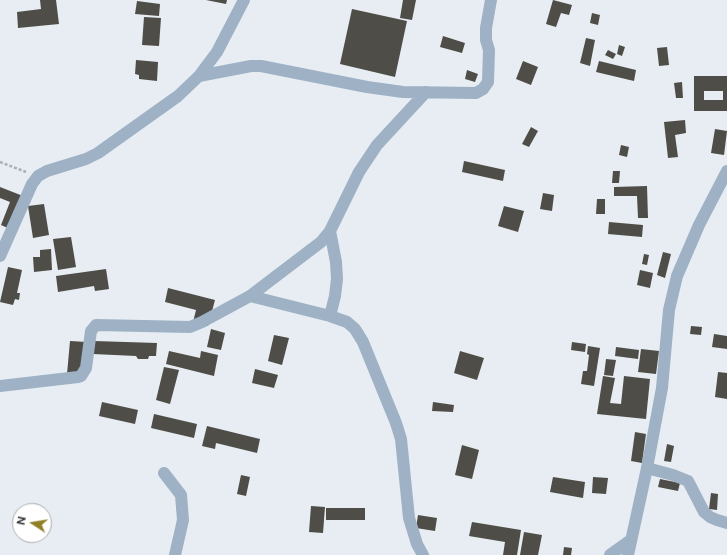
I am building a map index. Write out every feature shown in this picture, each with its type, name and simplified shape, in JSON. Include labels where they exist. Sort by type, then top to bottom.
[{"type":"street","points":[[0,256],[32,184],[38,176],[47,171],[86,159],[98,153],[178,96],[199,76],[217,52],[244,0]]},
{"type":"street","points":[[199,76],[251,66],[260,66],[367,87],[403,92],[476,93],[483,89],[488,82],[489,50],[486,40],[486,28],[491,0]]},
{"type":"street","points":[[0,386],[80,376],[86,368],[91,331],[96,325],[190,327],[250,296],[321,242],[330,232],[359,172],[377,145],[426,92]]},
{"type":"street","points":[[628,555],[647,468],[662,388],[669,310],[677,276],[699,225],[727,171]]},
{"type":"street","points":[[330,232],[336,262],[337,279],[330,316]]},
{"type":"street","points":[[250,296],[330,316],[347,322],[355,329],[364,342],[401,439],[409,518],[417,544],[423,555]]},
{"type":"street","points":[[647,468],[688,481],[704,512],[710,517],[727,523]]},
{"type":"street","points":[[164,473],[181,495],[182,520],[174,555]]},
{"type":"street","points":[[610,555],[631,540]]},
{"type":"path","points":[[0,162],[38,176]]},
{"type":"building","points":[[40,0],[56,0],[59,24],[18,28],[17,12],[41,9]]},
{"type":"building","points":[[206,0],[227,0],[226,4]]},
{"type":"building","points":[[403,0],[416,0],[412,20],[400,18]]},
{"type":"building","points":[[553,0],[572,5],[569,15],[561,13],[556,27],[546,24]]},
{"type":"building","points":[[137,1],[160,4],[159,16],[135,14]]},
{"type":"building","points":[[352,9],[407,21],[395,77],[340,64]]},
{"type":"building","points":[[592,13],[600,15],[598,25],[590,23]]},
{"type":"building","points":[[144,17],[161,18],[159,46],[142,45]]},
{"type":"building","points":[[443,36],[465,43],[462,53],[440,47]]},
{"type":"building","points":[[586,38],[595,40],[590,66],[580,63]]},
{"type":"building","points":[[619,45],[625,47],[622,56],[617,54]]},
{"type":"building","points":[[667,47],[669,65],[659,66],[657,48]]},
{"type":"building","points":[[608,50],[616,54],[613,59],[605,55]]},
{"type":"building","points":[[136,60],[158,62],[157,81],[139,79],[139,75],[135,74]]},
{"type":"building","points":[[523,61],[538,67],[531,85],[516,79]]},
{"type":"building","points":[[599,61],[636,70],[634,81],[596,72]]},
{"type":"building","points":[[467,70],[478,74],[475,82],[465,79]]},
{"type":"building","points":[[694,76],[727,76],[727,111],[694,111]],"holes":[[[704,91],[723,91],[723,100],[704,100]]]},
{"type":"building","points":[[682,82],[683,98],[676,98],[674,83]]},
{"type":"building","points":[[685,120],[686,133],[675,135],[678,157],[668,158],[664,122]]},
{"type":"building","points":[[531,127],[538,131],[529,147],[522,144]]},
{"type":"building","points":[[715,129],[727,131],[724,155],[711,153]]},
{"type":"building","points":[[621,145],[629,147],[627,157],[619,155]]},
{"type":"building","points":[[464,161],[505,170],[503,181],[462,172]]},
{"type":"building","points":[[613,171],[620,171],[619,183],[612,183]]},
{"type":"building","points":[[647,186],[648,218],[638,218],[637,196],[614,196],[614,187]]},
{"type":"building","points":[[0,187],[23,196],[10,229],[1,225],[10,202],[0,198]]},
{"type":"building","points":[[543,193],[554,195],[552,211],[540,209]]},
{"type":"building","points":[[597,199],[605,199],[605,214],[596,214]]},
{"type":"building","points":[[44,204],[49,235],[33,238],[28,206]]},
{"type":"building","points":[[504,206],[524,211],[518,232],[498,226]]},
{"type":"building","points":[[609,222],[643,225],[642,237],[608,234]]},
{"type":"building","points":[[71,237],[76,267],[58,270],[53,239]]},
{"type":"building","points":[[51,249],[52,270],[34,272],[33,257],[40,257],[40,250]]},
{"type":"building","points":[[663,252],[671,254],[665,278],[657,275]]},
{"type":"building","points":[[644,254],[649,255],[647,265],[642,264]]},
{"type":"building","points":[[8,267],[22,270],[17,293],[20,293],[19,300],[15,299],[13,305],[0,302]]},
{"type":"building","points":[[106,269],[109,289],[95,291],[94,286],[58,292],[56,276]]},
{"type":"building","points":[[640,270],[653,273],[650,288],[637,285]]},
{"type":"building","points":[[168,288],[215,300],[208,326],[193,322],[196,310],[165,302]]},
{"type":"building","points":[[691,326],[702,327],[701,335],[690,334]]},
{"type":"building","points":[[211,329],[225,333],[221,350],[207,347]]},
{"type":"building","points":[[714,334],[727,336],[727,349],[712,347]]},
{"type":"building","points":[[274,335],[289,338],[282,365],[268,361]]},
{"type":"building","points":[[70,341],[87,342],[85,375],[67,374]]},
{"type":"building","points":[[94,341],[157,343],[156,356],[149,356],[148,359],[138,359],[136,356],[93,354]]},
{"type":"building","points":[[572,342],[586,344],[585,352],[571,350]]},
{"type":"building","points":[[588,346],[600,348],[594,386],[581,384],[583,371],[587,371],[589,355],[587,354]]},
{"type":"building","points":[[616,347],[639,350],[638,359],[615,356]]},
{"type":"building","points":[[641,349],[659,351],[656,374],[638,372]]},
{"type":"building","points":[[169,351],[200,358],[201,351],[218,355],[214,376],[166,364]]},
{"type":"building","points":[[460,351],[484,358],[477,380],[454,373]]},
{"type":"building","points":[[606,359],[616,360],[613,376],[604,375]]},
{"type":"building","points":[[164,367],[179,370],[170,404],[156,400]]},
{"type":"building","points":[[255,369],[278,375],[274,388],[252,383]]},
{"type":"building","points":[[718,372],[727,373],[727,399],[715,397]]},
{"type":"building","points":[[603,376],[615,378],[610,403],[621,404],[624,376],[650,379],[646,419],[597,414]]},
{"type":"building","points":[[102,402],[138,410],[135,424],[99,416]]},
{"type":"building","points":[[433,402],[454,405],[453,412],[432,411]]},
{"type":"building","points":[[154,414],[197,424],[194,438],[151,428]]},
{"type":"building","points":[[207,426],[260,439],[257,453],[216,443],[215,449],[202,446]]},
{"type":"building","points":[[635,432],[646,434],[642,463],[631,461]]},
{"type":"building","points":[[667,444],[674,446],[671,462],[664,461]]},
{"type":"building","points":[[462,445],[479,450],[472,479],[455,475]]},
{"type":"building","points":[[241,475],[250,477],[246,496],[237,494]]},
{"type":"building","points":[[553,477],[585,482],[583,498],[550,492]]},
{"type":"building","points":[[593,477],[608,478],[606,494],[592,493]]},
{"type":"building","points":[[660,479],[680,483],[678,491],[658,487]]},
{"type":"building","points":[[711,493],[718,494],[717,510],[709,509]]},
{"type":"building","points":[[311,506],[325,507],[323,533],[309,532]]},
{"type":"building","points":[[326,508],[365,508],[365,520],[326,520]]},
{"type":"building","points":[[418,515],[437,518],[435,531],[416,528]]},
{"type":"building","points":[[472,522],[521,530],[517,555],[503,555],[505,542],[469,536]]},
{"type":"building","points":[[524,532],[542,535],[538,555],[520,555]]},
{"type":"building","points":[[564,547],[572,548],[571,555],[563,555]]}]
